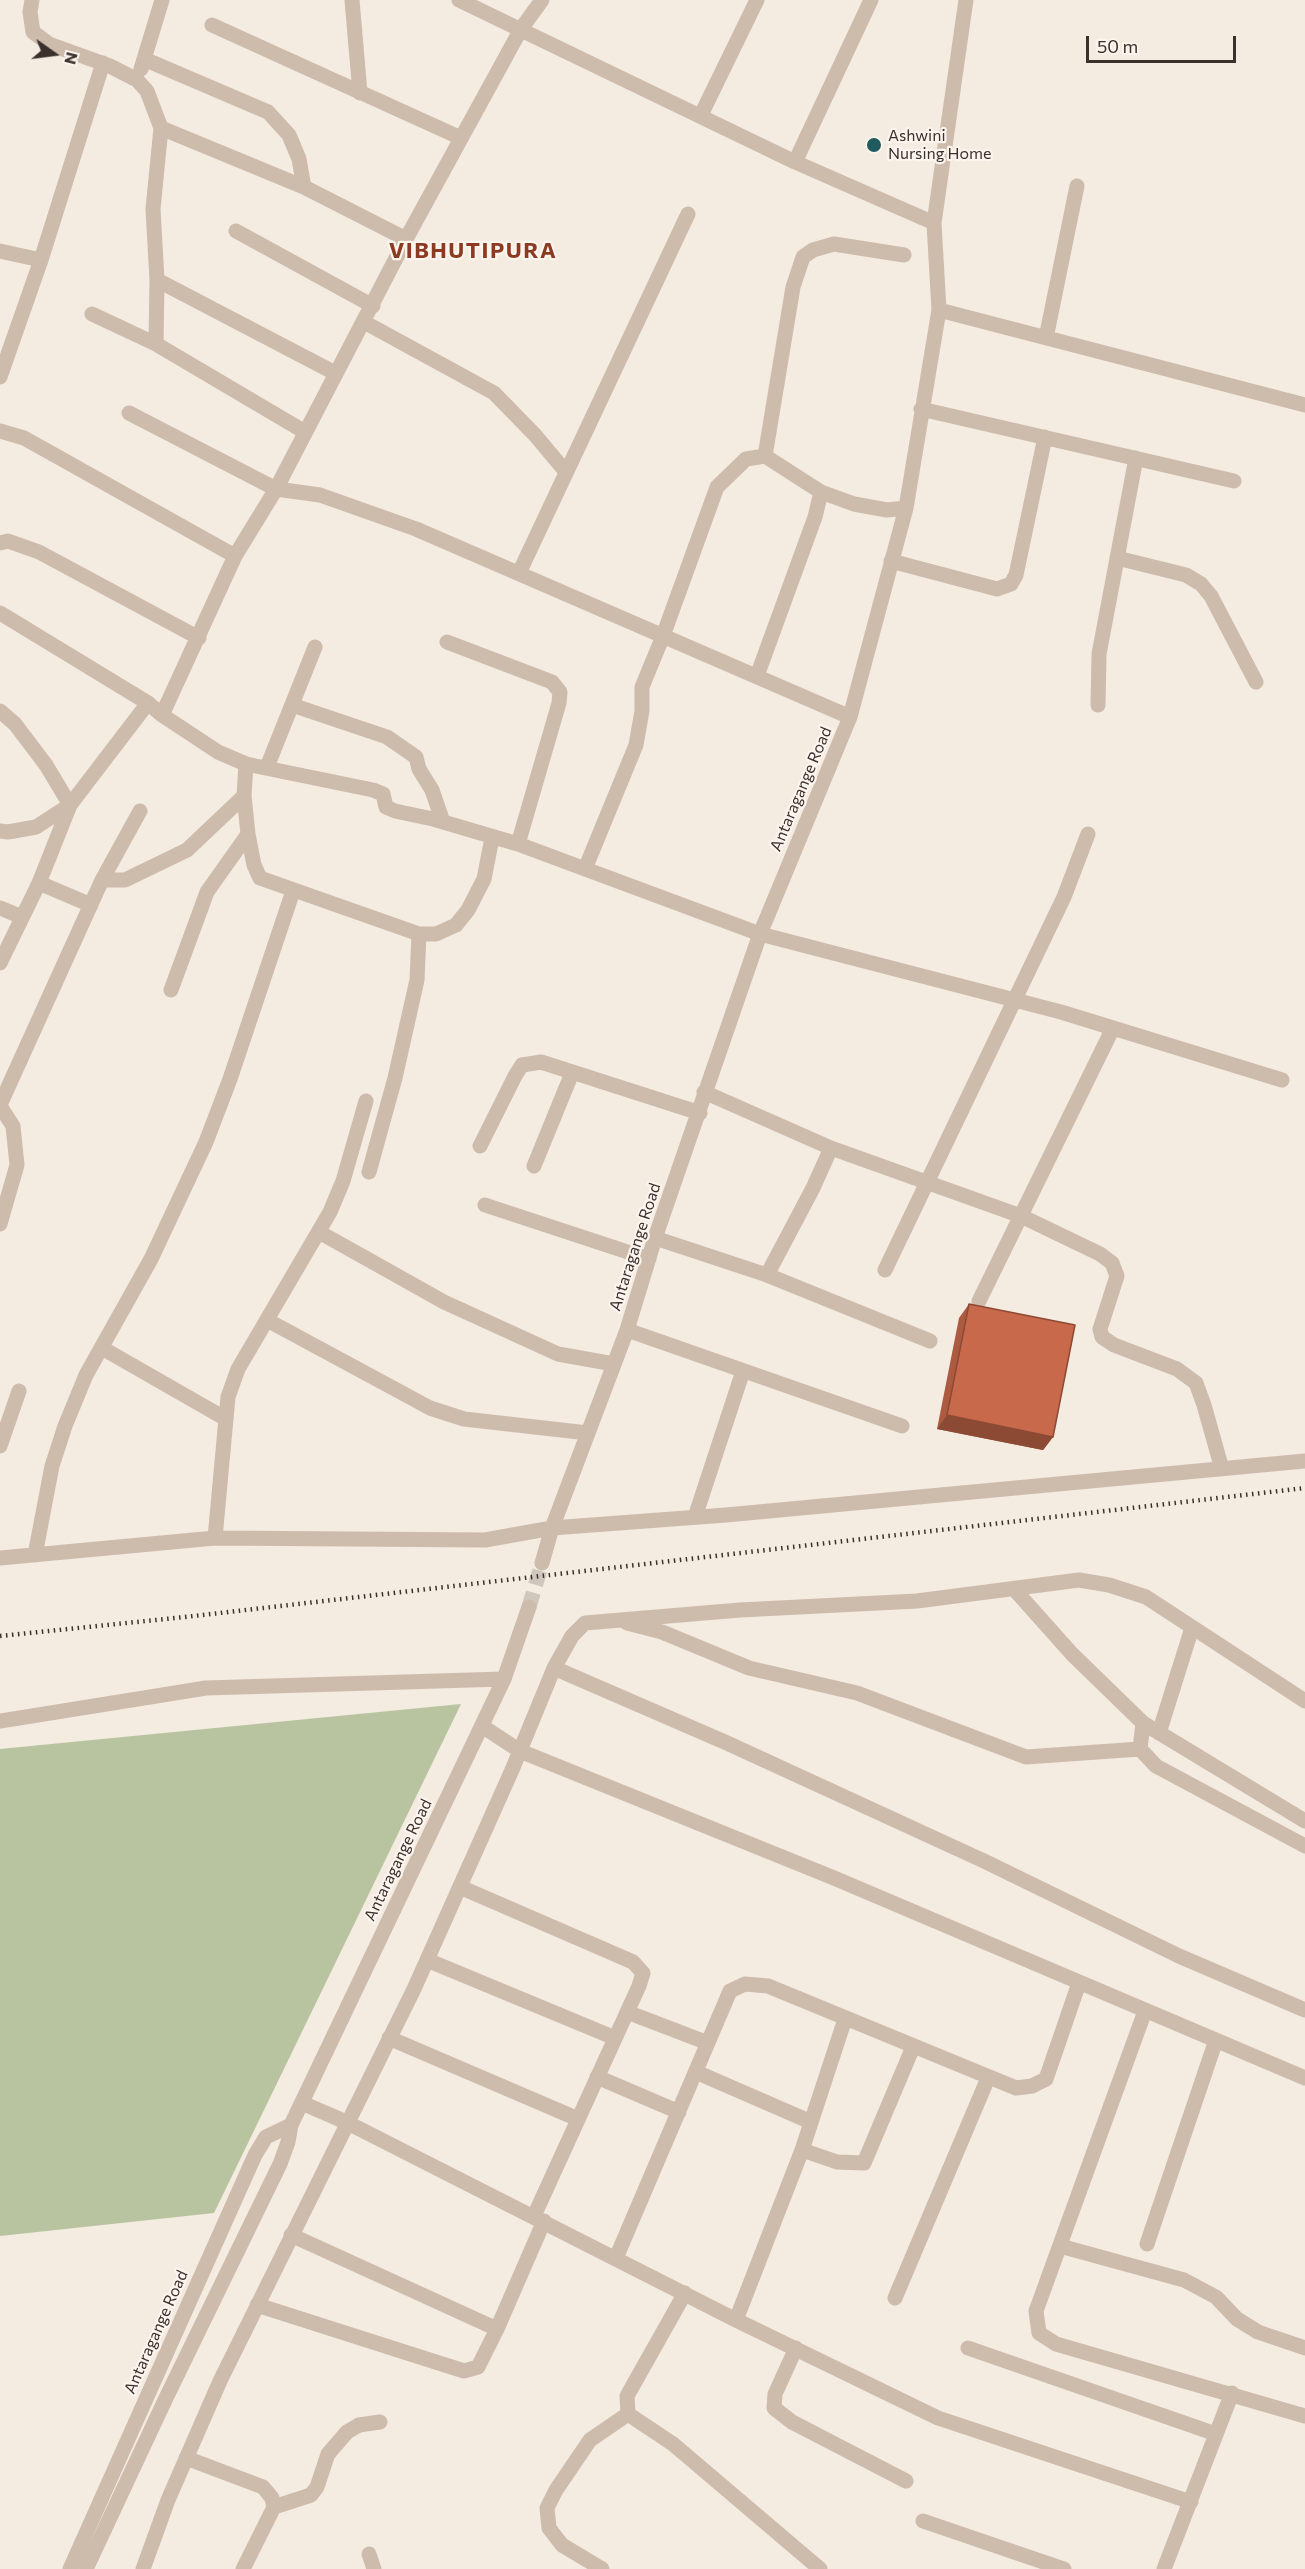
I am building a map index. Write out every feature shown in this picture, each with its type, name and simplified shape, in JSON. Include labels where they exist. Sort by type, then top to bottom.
[{"type":"street","points":[[32,0],[30,12],[33,32],[49,44],[103,63],[137,80],[147,91],[161,128],[153,209],[157,280],[156,344]]},
{"type":"street","points":[[137,80],[162,0]]},
{"type":"street","points":[[352,0],[360,93]]},
{"type":"street","points":[[459,0],[795,162],[933,223]]},
{"type":"street","points":[[162,715],[235,556],[276,489],[406,239],[521,28],[542,0]]},
{"type":"street","points":[[701,115],[757,0]]},
{"type":"street","points":[[795,162],[871,0]]},
{"type":"street","name":"Antaragange Road","points":[[542,1563],[552,1528],[627,1330],[655,1238],[700,1113],[704,1092],[760,934],[850,717],[906,508],[939,310],[933,223],[966,0]]},
{"type":"street","points":[[212,25],[461,138]]},
{"type":"street","points":[[144,59],[267,112],[289,135],[299,159],[304,187]]},
{"type":"street","points":[[0,377],[41,260],[103,63]]},
{"type":"street","points":[[161,128],[304,187],[406,239]]},
{"type":"street","points":[[1046,338],[1077,186]]},
{"type":"street","points":[[519,573],[688,214]]},
{"type":"street","points":[[236,231],[373,306]]},
{"type":"street","points":[[765,456],[793,287],[802,257],[813,249],[834,244],[904,255]]},
{"type":"street","points":[[0,251],[41,260]]},
{"type":"street","points":[[157,280],[335,373]]},
{"type":"street","points":[[939,310],[1305,405]]},
{"type":"street","points":[[92,314],[156,344],[305,432]]},
{"type":"street","points":[[364,322],[494,393],[535,435],[566,472]]},
{"type":"street","points":[[921,409],[1234,481]]},
{"type":"street","points":[[129,413],[276,489],[320,495],[416,529],[850,717]]},
{"type":"street","points":[[0,431],[24,438],[235,556]]},
{"type":"street","points":[[891,561],[997,589],[1011,584],[1016,574],[1045,437]]},
{"type":"street","points":[[585,869],[636,745],[642,711],[642,687],[717,487],[746,459],[765,456],[821,492],[854,504],[887,510],[906,508]]},
{"type":"street","points":[[1098,705],[1099,654],[1136,458]]},
{"type":"street","points":[[757,676],[815,517],[821,492]]},
{"type":"street","points":[[0,543],[8,541],[39,552],[199,638]]},
{"type":"street","points":[[1117,558],[1186,575],[1200,584],[1211,597],[1256,682]]},
{"type":"street","points":[[0,613],[148,703],[162,715],[218,752],[246,764],[373,790],[383,794],[386,807],[518,844],[760,934],[1013,999],[1282,1080]]},
{"type":"street","points":[[447,642],[552,682],[560,692],[559,703],[518,844]]},
{"type":"street","points":[[267,767],[315,647]]},
{"type":"street","points":[[0,963],[39,884],[70,805],[148,703]]},
{"type":"street","points":[[292,705],[387,737],[416,757],[432,790],[443,822]]},
{"type":"street","points":[[0,711],[15,724],[46,765],[70,805]]},
{"type":"street","points":[[246,764],[244,796],[248,834],[254,865],[260,878],[419,934],[436,934],[456,925],[468,910],[484,879],[492,838]]},
{"type":"street","points":[[102,880],[125,880],[187,850],[244,796]]},
{"type":"street","points":[[0,831],[8,832],[36,827],[70,805]]},
{"type":"street","points":[[0,1224],[17,1165],[13,1126],[0,1106],[102,880],[140,811]]},
{"type":"street","points":[[171,990],[207,892],[248,834]]},
{"type":"street","points":[[885,1270],[1013,999],[1064,897],[1089,834]]},
{"type":"street","points":[[39,884],[91,905]]},
{"type":"street","points":[[35,1555],[52,1466],[86,1375],[151,1259],[206,1142],[230,1080],[293,891]]},
{"type":"street","points":[[0,908],[22,917]]},
{"type":"street","points":[[369,1172],[395,1078],[417,980],[419,934]]},
{"type":"street","points":[[980,1301],[1113,1028]]},
{"type":"street","points":[[480,1146],[522,1065],[541,1062],[700,1113]]},
{"type":"street","points":[[534,1166],[573,1073]]},
{"type":"street","points":[[704,1092],[831,1148],[1021,1216],[1100,1254],[1112,1263],[1117,1276],[1100,1329],[1102,1337],[1114,1345],[1177,1369],[1196,1383],[1222,1469]]},
{"type":"street","points":[[215,1538],[228,1397],[238,1369],[330,1212],[343,1181],[366,1101]]},
{"type":"street","points":[[767,1275],[813,1188],[831,1148]]},
{"type":"street","points":[[485,1205],[649,1259]]},
{"type":"street","points":[[319,1232],[444,1302],[558,1354],[614,1364]]},
{"type":"street","points":[[655,1238],[767,1275],[930,1341]]},
{"type":"street","points":[[267,1320],[430,1408],[464,1419],[588,1433]]},
{"type":"street","points":[[627,1330],[902,1426]]},
{"type":"street","points":[[102,1348],[226,1419]]},
{"type":"street","points":[[695,1517],[742,1371]]},
{"type":"street","points":[[0,1446],[19,1391]]},
{"type":"street","points":[[0,1558],[215,1538],[485,1540],[552,1528],[1305,1461]]},
{"type":"street","points":[[143,2569],[186,2458],[220,2380],[427,1960],[520,1751],[554,1668],[572,1636],[585,1623],[728,1611],[918,1601],[1079,1580],[1109,1585],[1146,1597],[1305,1701]]},
{"type":"street","points":[[1014,1589],[1072,1654],[1143,1723],[1305,1821]]},
{"type":"street","name":"Antaragange Road","points":[[86,2569],[280,2164],[291,2125],[504,1679],[529,1607]]},
{"type":"street","points":[[616,1621],[662,1632],[749,1668],[857,1693],[1026,1757],[1140,1749]]},
{"type":"street","points":[[1159,1733],[1192,1628]]},
{"type":"street","points":[[554,1668],[727,1743],[984,1861],[1179,1956],[1305,2010]]},
{"type":"street","points":[[0,1721],[206,1688],[504,1679]]},
{"type":"street","points":[[1143,1723],[1140,1749],[1156,1766],[1305,1846]]},
{"type":"street","points":[[482,1726],[520,1751],[834,1878],[1305,2078]]},
{"type":"street","points":[[257,2305],[464,2371],[478,2367],[497,2329],[578,2119],[643,1973],[633,1962],[460,1887]]},
{"type":"street","points":[[427,1960],[615,2038]]},
{"type":"street","points":[[616,2258],[730,1991],[745,1983],[768,1986],[1016,2088],[1032,2086],[1046,2079],[1079,1983]]},
{"type":"street","points":[[1145,2010],[1036,2311],[1039,2333],[1056,2344],[1232,2393],[1305,2416]]},
{"type":"street","points":[[627,2012],[708,2043]]},
{"type":"street","points":[[736,2320],[802,2150],[845,2019]]},
{"type":"street","points":[[389,2038],[578,2119]]},
{"type":"street","points":[[1147,2244],[1216,2040]]},
{"type":"street","points":[[802,2150],[837,2162],[864,2163],[913,2047]]},
{"type":"street","points":[[696,2072],[811,2122]]},
{"type":"street","points":[[597,2077],[679,2112]]},
{"type":"street","points":[[895,2298],[988,2078]]},
{"type":"street","points":[[302,2103],[346,2122],[736,2320],[938,2418],[1191,2502]]},
{"type":"street","name":"Antaragange Road","points":[[70,2569],[255,2155],[266,2137],[291,2125]]},
{"type":"street","points":[[291,2235],[497,2329]]},
{"type":"street","points":[[1060,2246],[1184,2280],[1216,2297],[1237,2319],[1258,2332],[1305,2348]]},
{"type":"street","points":[[628,2414],[627,2396],[685,2293]]},
{"type":"street","points":[[796,2348],[775,2394],[774,2408],[792,2422],[906,2481]]},
{"type":"street","points":[[968,2348],[1216,2434]]},
{"type":"street","points":[[1164,2569],[1232,2393]]},
{"type":"street","points":[[602,2569],[562,2545],[549,2528],[547,2508],[556,2490],[590,2440],[628,2414]]},
{"type":"street","points":[[628,2414],[673,2444],[820,2569]]},
{"type":"street","points":[[274,2507],[311,2495],[317,2487],[328,2454],[347,2433],[359,2425],[380,2422]]},
{"type":"street","points":[[186,2458],[263,2487],[272,2498],[274,2507],[243,2569]]},
{"type":"street","points":[[923,2521],[1064,2569]]},
{"type":"street","points":[[369,2554],[374,2569]]},
{"type":"green space","points":[[461,1704],[214,2213],[0,2236],[0,1749]]},
{"type":"building","points":[[969,1304],[1075,1325],[1053,1437],[947,1415]]},
{"type":"tunnel","points":[[529,1607],[542,1563]]},
{"type":"railway","points":[[0,1636],[185,1617],[1305,1488]]},
{"type":"place","name":"Ashwini Nursing Home","points":[[874,145]]},
{"type":"district","name":"VIBHUTIPURA","points":[[473,251]]}]
